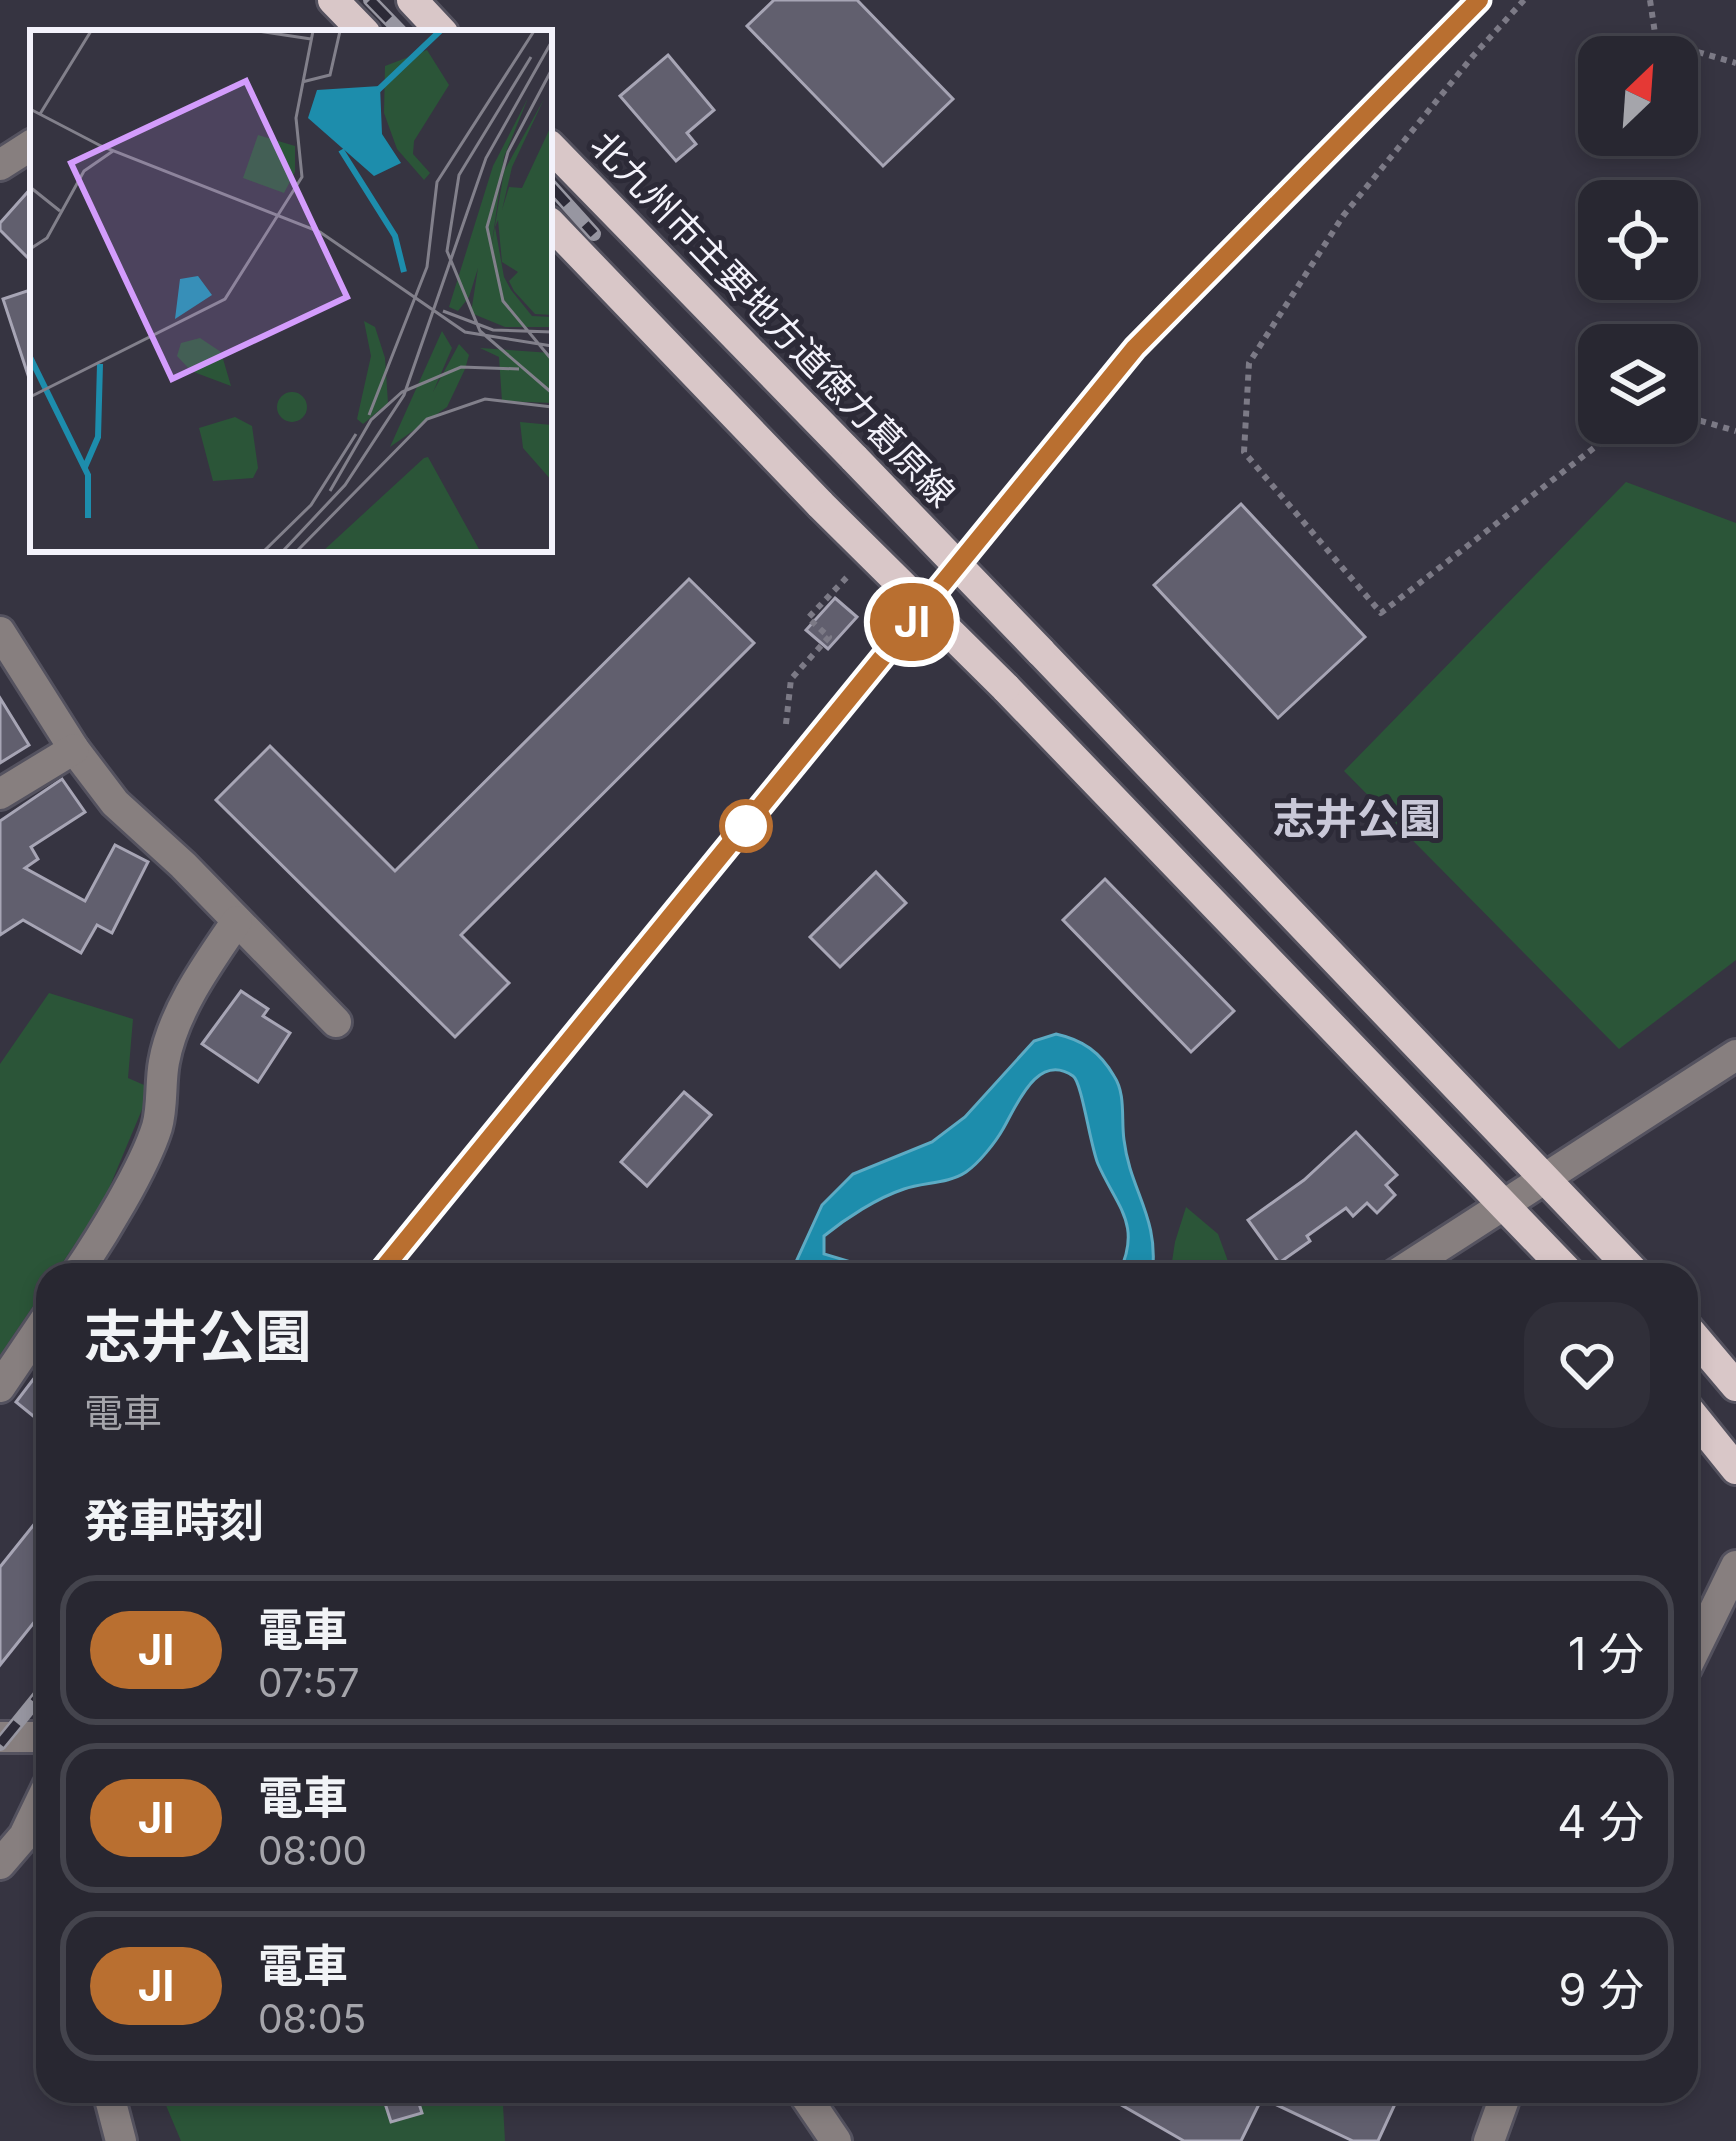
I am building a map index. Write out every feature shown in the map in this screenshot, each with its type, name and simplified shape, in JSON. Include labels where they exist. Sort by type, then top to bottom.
[{"type":"main road","points":[[333,0],[361,30]]},
{"type":"main road","points":[[412,0],[440,30]]},
{"type":"main road","name":"北九州市主要地方道徳力葛原線","points":[[552,148],[1626,1263]]},
{"type":"main road","points":[[552,225],[1560,1263]]},
{"type":"main road","points":[[1698,1341],[1736,1386]]},
{"type":"main road","points":[[1698,1422],[1736,1469]]},
{"type":"street","points":[[0,165],[30,146]]},
{"type":"street","points":[[0,632],[74,749],[115,803],[336,1022]]},
{"type":"street","points":[[0,794],[74,749]]},
{"type":"street","points":[[84,1263],[157,1128],[172,1034],[208,964],[238,921]]},
{"type":"street","points":[[1413,1263],[1736,1055]]},
{"type":"street","points":[[0,1387],[36,1334]]},
{"type":"street","points":[[1698,1644],[1736,1566]]},
{"type":"street","points":[[0,1737],[36,1737]]},
{"type":"street","points":[[0,1864],[24,1836],[36,1812]]},
{"type":"street","points":[[112,2103],[121,2141]]},
{"type":"street","points":[[810,2103],[836,2141]]},
{"type":"street","points":[[1489,2141],[1503,2103]]},
{"type":"path","points":[[1524,0],[1343,216],[1249,363],[1244,452],[1381,613],[1599,444]]},
{"type":"path","points":[[1649,0],[1656,40],[1736,63]]},
{"type":"path","points":[[1698,420],[1736,431]]},
{"type":"path","points":[[786,724],[791,680],[829,637],[808,618],[850,575]]},
{"type":"green space","points":[[1626,482],[1736,523],[1736,960],[1619,1049],[1344,771]]},
{"type":"green space","points":[[49,993],[133,1019],[128,1078],[151,1088],[102,1205],[62,1263],[36,1263],[36,1302],[0,1355],[0,1064]]},
{"type":"green space","points":[[1186,1207],[1218,1234],[1229,1263],[1172,1263]]},
{"type":"green space","points":[[165,2103],[503,2105],[505,2141],[181,2141]]},
{"type":"water","points":[[1056,1034],[1090,1048],[1118,1083],[1127,1158],[1152,1237],[1153,1263],[1123,1263],[1128,1229],[1098,1164],[1076,1081],[1060,1070],[1038,1076],[1029,1085],[996,1140],[966,1172],[894,1193],[824,1236],[824,1254],[854,1263],[795,1263],[822,1205],[853,1174],[932,1142],[965,1117],[1034,1041]]},
{"type":"building","points":[[774,0],[857,0],[953,99],[883,166],[747,26]]},
{"type":"building","points":[[668,55],[714,110],[687,133],[696,144],[676,161],[620,96]]},
{"type":"building","points":[[30,189],[30,260],[0,230],[0,223]]},
{"type":"building","points":[[30,290],[30,375],[28,375],[3,299]]},
{"type":"building","points":[[1241,504],[1365,637],[1278,718],[1154,585]]},
{"type":"building","points":[[689,579],[754,643],[461,935],[509,983],[455,1037],[216,800],[270,746],[395,871]]},
{"type":"building","points":[[835,598],[857,617],[828,649],[806,630]]},
{"type":"building","points":[[0,698],[29,745],[0,763]]},
{"type":"building","points":[[62,779],[85,812],[31,847],[38,859],[25,868],[85,901],[115,845],[148,862],[112,933],[97,925],[81,953],[23,920],[0,935],[0,821]]},
{"type":"building","points":[[876,872],[906,903],[840,967],[810,937]]},
{"type":"building","points":[[1105,879],[1234,1011],[1191,1052],[1063,920]]},
{"type":"building","points":[[241,991],[268,1009],[263,1016],[290,1033],[258,1082],[202,1044]]},
{"type":"building","points":[[684,1092],[711,1115],[647,1186],[621,1162]]},
{"type":"building","points":[[1356,1132],[1397,1175],[1386,1185],[1395,1195],[1377,1213],[1367,1203],[1353,1216],[1346,1208],[1279,1263],[1248,1220],[1304,1180]]},
{"type":"building","points":[[36,1376],[36,1418],[16,1402]]},
{"type":"building","points":[[36,1522],[36,1620],[0,1665],[0,1567]]},
{"type":"building","points":[[385,2103],[419,2103],[422,2113],[391,2122]]},
{"type":"building","points":[[1118,2103],[1260,2103],[1241,2141],[1184,2141]]},
{"type":"building","points":[[1273,2103],[1395,2103],[1378,2141],[1353,2141]]},
{"type":"railway","points":[[370,0],[399,30]]},
{"type":"railway","points":[[388,1263],[1135,348],[1479,0]]},
{"type":"railway","points":[[552,187],[594,234]]},
{"type":"railway","points":[[0,1744],[36,1700]]},
{"type":"train","name":"JI","points":[[388,1263],[1135,348],[1479,0]]},
{"type":"district","name":"志井公園","points":[[1357,819]]}]
